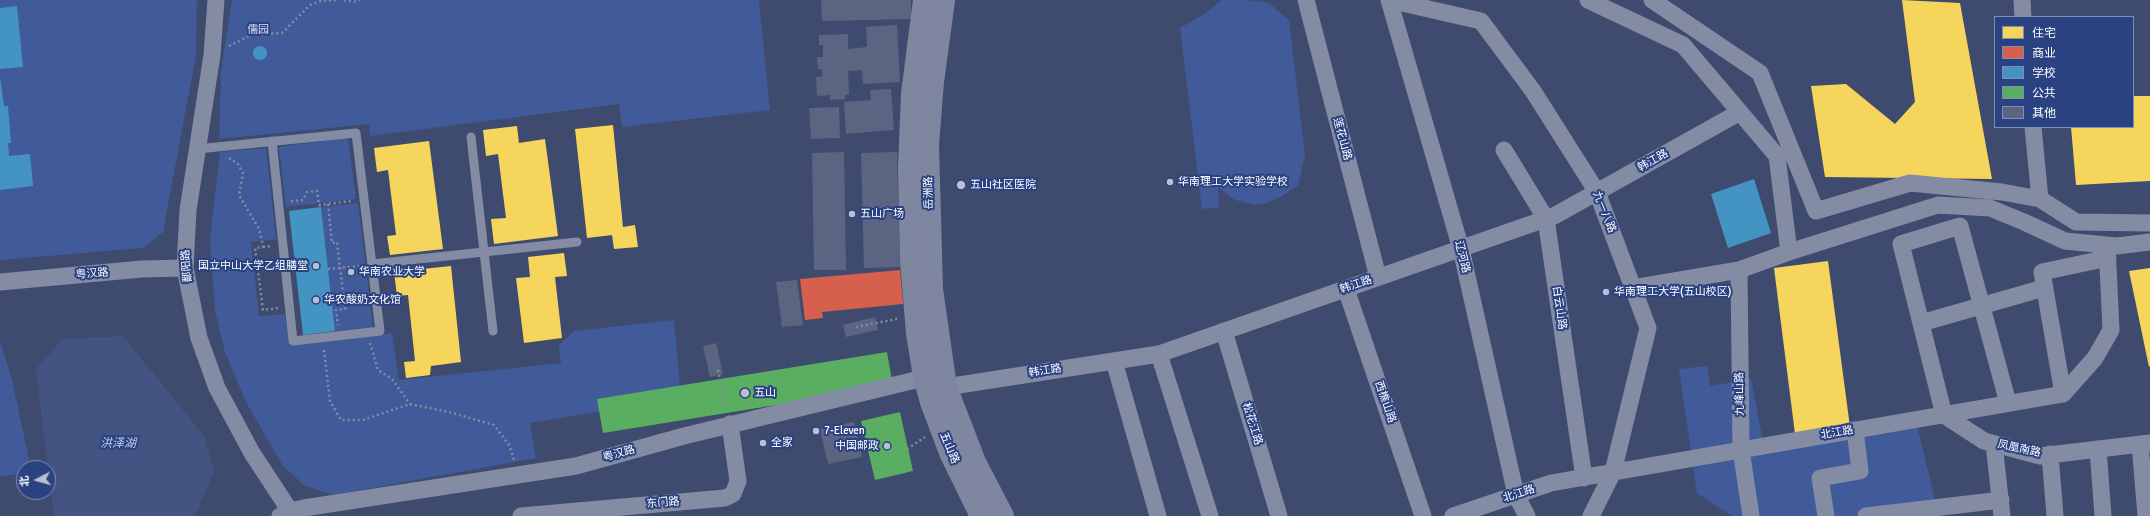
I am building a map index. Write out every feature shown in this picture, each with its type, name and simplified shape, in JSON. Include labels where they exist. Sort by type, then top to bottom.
[{"type":"main road","name":"岳洲路","points":[[924,0],[912,94],[909,159],[911,261],[915,316],[938,379]]},
{"type":"main road","name":"岳洲路","points":[[938,379],[931,275],[928,145],[936,60],[944,0]]},
{"type":"main road","name":"五山路","points":[[938,379],[931,402],[951,455],[981,516]]},
{"type":"main road","name":"五山路","points":[[938,379],[972,455],[1003,516]]},
{"type":"street","name":"鄱阳路","points":[[216,0],[205,148],[188,210],[185,268],[199,338],[217,388],[285,513]]},
{"type":"street","name":"莲花山路","points":[[1306,0],[1378,278]]},
{"type":"street","name":"九一八路","points":[[1389,0],[1481,21],[1533,91],[1597,192],[1648,328],[1613,472],[1591,516]]},
{"type":"street","name":"辽河路","points":[[1389,0],[1461,249],[1516,495],[1527,516]]},
{"type":"street","points":[[1588,0],[1683,45],[1778,156],[1789,252]]},
{"type":"street","points":[[1652,0],[1760,73],[1816,211],[1910,183],[2002,192],[2040,199],[2076,222],[2150,223]]},
{"type":"street","points":[[2022,0],[2023,16]]},
{"type":"street","name":"韩江路","points":[[938,379],[1114,361],[1159,354],[1546,219],[1740,112]]},
{"type":"street","points":[[2033,128],[2040,199]]},
{"type":"street","name":"白云山路","points":[[1504,150],[1546,219],[1584,478]]},
{"type":"street","points":[[1633,288],[1739,270],[1789,252],[1938,205],[1990,208],[2065,241],[2107,252]]},
{"type":"street","points":[[1944,415],[1901,244],[1960,226],[2008,404]]},
{"type":"street","points":[[2063,394],[2042,272],[2107,252],[2150,242]]},
{"type":"street","points":[[2063,394],[2096,358],[2111,330],[2107,252]]},
{"type":"street","name":"粤汉路","points":[[0,282],[142,269],[185,268]]},
{"type":"street","name":"九峰山路","points":[[1739,270],[1741,450],[1750,516]]},
{"type":"street","points":[[1921,323],[2044,288]]},
{"type":"street","name":"西樵山路","points":[[1346,289],[1423,516]]},
{"type":"street","name":"松花江路","points":[[1224,331],[1279,516]]},
{"type":"street","points":[[1159,354],[1210,516]]},
{"type":"street","points":[[1114,361],[1158,516]]},
{"type":"street","name":"粤汉路","points":[[285,513],[576,466],[730,424],[938,379]]},
{"type":"street","name":"北江路","points":[[1453,516],[1550,484],[2063,394]]},
{"type":"street","name":"凤凰南路","points":[[1944,415],[1984,441],[2040,456],[2145,443]]},
{"type":"street","name":"东门路","points":[[521,516],[725,498],[733,494],[738,482],[730,424]]},
{"type":"street","points":[[1826,516],[1820,478],[1860,471],[1855,430]]},
{"type":"street","points":[[2145,443],[2146,516]]},
{"type":"street","points":[[1866,516],[2001,508],[1994,444]]},
{"type":"street","points":[[2098,449],[2103,516]]},
{"type":"street","points":[[2050,454],[2055,516]]},
{"type":"lane","points":[[205,148],[272,141],[356,133],[380,331],[293,341],[272,141]]},
{"type":"lane","points":[[471,137],[493,331]]},
{"type":"lane","points":[[372,264],[577,242]]},
{"type":"path","points":[[212,55],[250,35],[282,33],[310,5],[321,1],[338,0]]},
{"type":"path","points":[[344,0],[357,2],[359,0]]},
{"type":"path","points":[[205,148],[238,164],[243,173],[239,195],[259,229],[262,240],[263,247],[256,248],[263,310],[270,309]]},
{"type":"path","points":[[278,203],[303,200],[307,192],[317,191],[318,205],[365,200]]},
{"type":"path","points":[[328,204],[332,243],[337,242],[345,309],[336,310],[339,335]]},
{"type":"path","points":[[328,269],[372,264]]},
{"type":"path","points":[[856,327],[915,316]]},
{"type":"path","points":[[367,332],[378,370],[392,379],[410,404]]},
{"type":"path","points":[[322,338],[328,374],[330,401],[341,420],[362,420],[410,404],[449,412],[494,425],[509,445],[518,475]]},
{"type":"path","points":[[718,370],[730,424]]},
{"type":"green space","points":[[0,0],[197,0],[196,55],[163,232],[143,248],[0,260]]},
{"type":"green space","name":"儒园","points":[[232,0],[759,0],[770,110],[622,127],[619,104],[370,136],[369,124],[219,139],[221,71]]},
{"type":"green space","points":[[1221,0],[1247,0],[1269,3],[1289,20],[1305,156],[1298,185],[1282,196],[1267,203],[1254,205],[1235,200],[1218,187],[1219,207],[1202,209],[1180,28],[1203,15]]},
{"type":"green space","points":[[348,138],[356,199],[286,207],[279,147]]},
{"type":"green space","points":[[266,148],[276,239],[251,242],[259,316],[285,314],[289,345],[392,333],[399,380],[561,363],[559,345],[574,331],[674,320],[681,398],[530,423],[536,458],[333,495],[304,485],[283,466],[246,402],[225,352],[215,310],[210,238],[220,152]]},
{"type":"green space","points":[[358,203],[373,327],[335,331],[321,207]]},
{"type":"green space","points":[[0,340],[12,380],[29,460],[16,460],[16,475],[0,476]]},
{"type":"green space","points":[[1707,366],[1710,386],[1751,379],[1763,441],[1914,413],[1936,504],[1889,516],[1732,516],[1697,493],[1679,369]]},
{"type":"water","name":"洪泽湖","points":[[123,336],[204,436],[214,471],[195,516],[54,516],[52,500],[56,500],[56,460],[47,460],[36,369],[63,339]]},
{"type":"building: 住宅","points":[[1902,0],[1960,3],[1992,179],[1825,177],[1811,86],[1846,84],[1895,124],[1915,102]]},
{"type":"building: 住宅","points":[[2134,96],[2150,96],[2150,181],[2076,185],[2071,128],[2134,128]]},
{"type":"building: 住宅","points":[[613,125],[623,227],[635,225],[638,247],[614,249],[612,235],[587,238],[575,129]]},
{"type":"building: 住宅","points":[[517,126],[519,143],[545,139],[558,236],[494,244],[491,219],[506,218],[498,154],[486,156],[483,130]]},
{"type":"building: 住宅","points":[[429,141],[443,249],[390,255],[387,236],[396,235],[388,170],[377,172],[374,148]]},
{"type":"building: 住宅","points":[[564,253],[567,276],[555,277],[562,338],[524,343],[516,278],[530,277],[528,257]]},
{"type":"building: 住宅","points":[[1828,261],[1850,427],[1795,434],[1774,268]]},
{"type":"building: 住宅","points":[[451,266],[461,362],[431,366],[430,375],[406,378],[404,362],[415,361],[408,295],[397,296],[394,272]]},
{"type":"building: 住宅","points":[[2150,268],[2150,366],[2149,367],[2129,271]]},
{"type":"building: 商业","points":[[900,270],[903,304],[822,312],[823,318],[805,320],[800,279]]},
{"type":"building: 学校","points":[[17,6],[23,67],[0,69],[0,8]]},
{"type":"building: 学校","points":[[257,46],[263,46],[267,50],[267,56],[263,60],[257,60],[253,56],[253,50]]},
{"type":"building: 学校","points":[[0,77],[4,106],[8,106],[11,143],[8,143],[9,156],[30,154],[33,186],[0,190]]},
{"type":"building: 学校","points":[[1754,179],[1771,233],[1728,248],[1711,194]]},
{"type":"building: 学校","name":"华农酸奶文化馆","points":[[321,207],[335,331],[303,335],[289,211]]},
{"type":"building: 公共","name":"五山","points":[[887,352],[893,386],[603,433],[597,399]]},
{"type":"building: 公共","name":"中国邮政","points":[[900,412],[913,471],[875,480],[861,421]]},
{"type":"building: 其他","points":[[821,0],[911,0],[911,19],[822,21]]},
{"type":"building: 其他","points":[[897,25],[900,82],[863,84],[862,70],[848,71],[849,94],[845,95],[845,99],[830,100],[830,95],[817,96],[816,77],[822,77],[822,69],[818,69],[817,57],[823,57],[823,45],[819,45],[819,35],[848,34],[848,49],[867,47],[866,27]]},
{"type":"building: 其他","points":[[891,89],[894,130],[846,134],[844,102],[871,100],[870,90]]},
{"type":"building: 其他","points":[[839,107],[840,138],[811,139],[809,108]]},
{"type":"building: 其他","points":[[844,152],[846,270],[814,270],[812,153]]},
{"type":"building: 其他","points":[[897,152],[900,267],[864,268],[861,153]]},
{"type":"building: 其他","points":[[797,280],[803,325],[782,327],[776,282]]},
{"type":"building: 其他","points":[[875,317],[878,330],[846,337],[843,325]]},
{"type":"building: 其他","points":[[716,343],[723,374],[710,377],[703,346]]},
{"type":"building: 其他","points":[[854,422],[862,457],[828,464],[820,429]]},
{"type":"place","name":"华南理工大学实验学校","points":[[1170,182]]},
{"type":"place","name":"五山社区医院","points":[[961,185]]},
{"type":"place","name":"五山广场","points":[[852,214]]},
{"type":"place","name":"国立中山大学乙组膳堂","points":[[316,266]]},
{"type":"place","name":"华南农业大学","points":[[351,272]]},
{"type":"place","name":"华南理工大学(五山校区)","points":[[1606,292]]},
{"type":"place","name":"华农酸奶文化馆","points":[[316,300]]},
{"type":"place","name":"五山","points":[[745,393]]},
{"type":"place","name":"7-Eleven","points":[[816,431]]},
{"type":"place","name":"全家","points":[[763,443]]},
{"type":"place","name":"中国邮政","points":[[887,446]]}]
